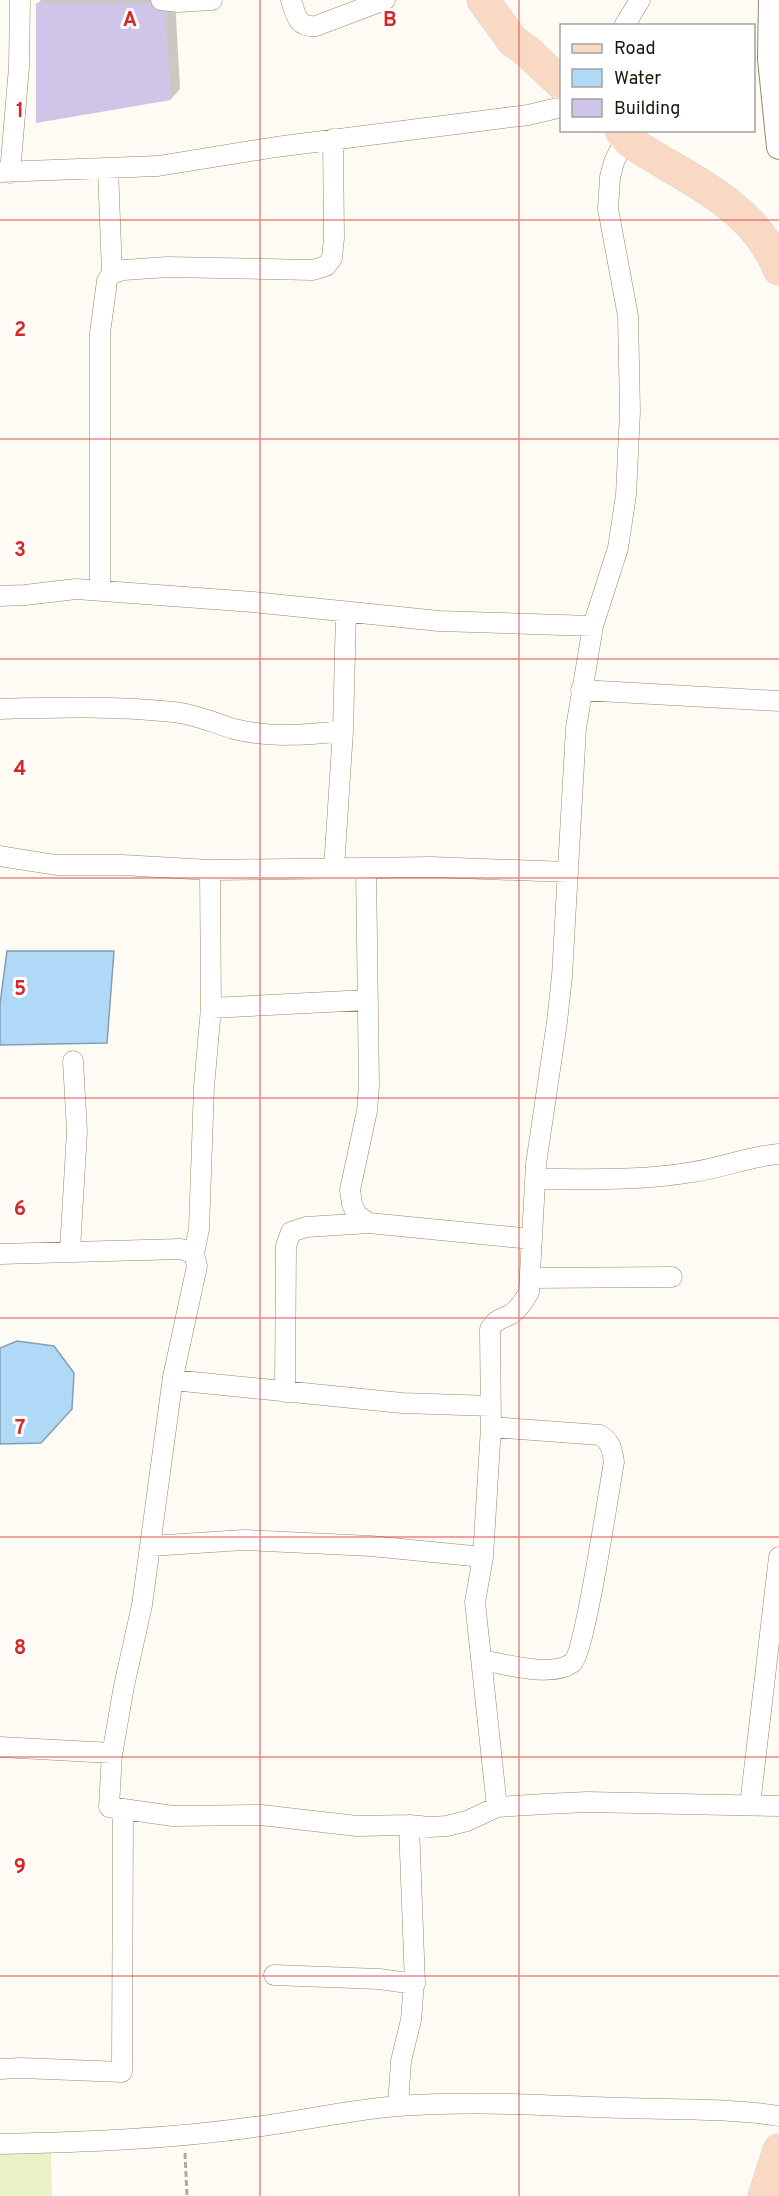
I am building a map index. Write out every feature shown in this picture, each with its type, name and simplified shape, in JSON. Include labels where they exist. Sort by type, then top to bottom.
[{"type":"main road","points":[[483,0],[513,41],[560,83]]},
{"type":"main road","points":[[498,0],[522,35],[528,52]]},
{"type":"main road","points":[[640,132],[659,141],[748,201],[779,230]]},
{"type":"main road","points":[[622,133],[641,149],[717,195],[743,216],[763,237],[779,268]]},
{"type":"main road","points":[[764,2196],[779,2150]]},
{"type":"street","points":[[20,0],[19,67],[5,172],[178,164],[333,139],[528,115],[560,107]]},
{"type":"street","points":[[161,0],[178,2],[212,0]]},
{"type":"street","points":[[291,0],[300,23],[308,27],[385,0]]},
{"type":"street","points":[[625,24],[640,0]]},
{"type":"street","points":[[771,0],[770,59],[779,147]]},
{"type":"street","points":[[497,1807],[475,1602],[483,1557],[491,1406],[490,1329],[494,1322],[512,1313],[522,1304],[529,1292],[536,1179],[557,1022],[576,728],[593,626],[618,548],[626,495],[630,411],[628,316],[608,209],[610,177],[622,133]]},
{"type":"street","points":[[112,273],[168,267],[313,270],[326,266],[332,258],[334,238],[333,139]]},
{"type":"street","points":[[100,591],[100,333],[106,281],[112,273],[108,169]]},
{"type":"street","points":[[0,596],[76,589],[205,598],[450,621],[593,626]]},
{"type":"street","points":[[334,868],[343,731],[346,613]]},
{"type":"street","points":[[581,690],[779,701]]},
{"type":"street","points":[[0,709],[122,708],[191,714],[234,729],[262,734],[307,735],[343,731]]},
{"type":"street","points":[[0,856],[56,865],[122,865],[210,870],[441,867],[568,872]]},
{"type":"street","points":[[366,868],[368,1102],[350,1190],[352,1204],[357,1215],[369,1223]]},
{"type":"street","points":[[210,870],[211,1008],[204,1088],[199,1229],[194,1254],[197,1266],[173,1380],[142,1605],[112,1755],[109,1807],[173,1816],[261,1815],[357,1826],[447,1826],[467,1821],[497,1807],[587,1803],[779,1806]]},
{"type":"street","points":[[211,1008],[367,1000]]},
{"type":"street","points":[[70,1250],[78,1131],[74,1061]]},
{"type":"street","points":[[536,1179],[630,1179],[664,1176],[779,1154]]},
{"type":"street","points":[[285,1392],[286,1246],[291,1232],[306,1227],[369,1223],[532,1239]]},
{"type":"street","points":[[0,1254],[70,1250],[181,1249],[194,1254]]},
{"type":"street","points":[[530,1278],[672,1277]]},
{"type":"street","points":[[173,1380],[402,1403],[491,1406]]},
{"type":"street","points":[[482,1660],[548,1670],[572,1663],[578,1654],[614,1462],[613,1450],[608,1440],[600,1435],[490,1427]]},
{"type":"street","points":[[151,1546],[243,1540],[371,1546],[483,1557]]},
{"type":"street","points":[[750,1805],[779,1557]]},
{"type":"street","points":[[0,1747],[112,1755]]},
{"type":"street","points":[[0,2069],[122,2072],[123,1809]]},
{"type":"street","points":[[398,2106],[401,2061],[411,2020],[414,1983],[409,1825]]},
{"type":"street","points":[[274,1975],[379,1979],[414,1983]]},
{"type":"street","points":[[0,2144],[137,2139],[254,2127],[322,2115],[398,2106],[499,2104],[742,2110],[779,2116]]},
{"type":"path","points":[[184,2134],[187,2196]]},
{"type":"green space","points":[[51,2152],[52,2196],[0,2196],[0,2153]]},
{"type":"water","points":[[7,951],[114,951],[107,1043],[0,1045],[0,1004]]},
{"type":"water","points":[[17,1341],[54,1346],[74,1373],[72,1409],[41,1443],[0,1444],[0,1348]]},
{"type":"building","points":[[36,3],[165,3],[171,100],[36,123]]}]
